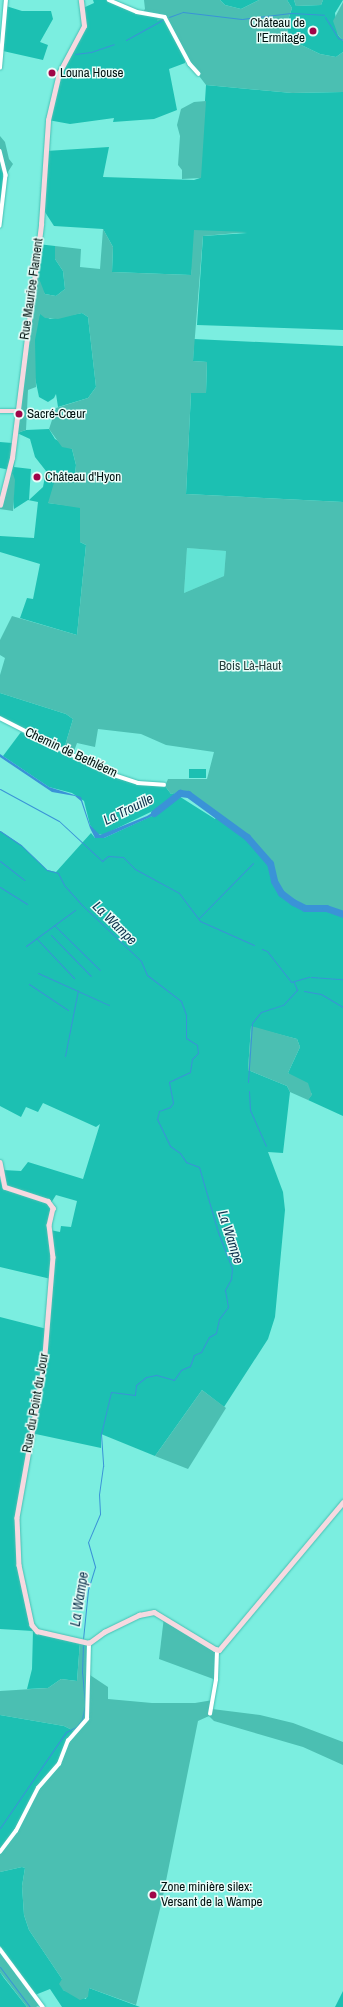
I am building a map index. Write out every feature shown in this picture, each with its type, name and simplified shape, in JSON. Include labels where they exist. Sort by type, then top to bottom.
[{"type":"street","points":[[0,68],[6,0]]},
{"type":"street","name":"Rue Maurice Flament","points":[[0,505],[12,458],[16,411],[44,197],[48,120],[59,73],[84,26],[81,0]]},
{"type":"street","points":[[109,0],[137,12],[165,17],[190,64],[199,74]]},
{"type":"street","points":[[0,151],[6,174],[0,226]]},
{"type":"street","points":[[0,411],[16,411]]},
{"type":"street","name":"Chemin de Bethléem","points":[[2,719],[108,772],[138,783],[164,785]]},
{"type":"street","name":"Rue du Point du Jour","points":[[0,1162],[5,1187],[48,1201],[53,1208],[50,1225],[53,1257],[44,1366],[16,1518],[19,1565],[34,1628],[42,1634],[88,1642]]},
{"type":"street","points":[[210,1714],[216,1680],[217,1650],[343,1502]]},
{"type":"street","points":[[0,1852],[16,1831],[38,1788],[59,1764],[68,1741],[85,1722],[88,1705],[88,1642],[104,1632],[150,1612],[161,1615],[217,1650]]},
{"type":"street","points":[[0,1949],[43,2007]]},
{"type":"shaded area","points":[[93,0],[109,0],[137,12],[162,16],[186,57],[185,63],[169,69],[177,110],[154,119],[113,122],[114,118],[70,124],[48,120],[59,73],[82,30],[83,8],[94,3]]},
{"type":"shaded area","points":[[220,0],[259,0],[241,9],[225,5]]},
{"type":"shaded area","points":[[287,0],[294,0],[296,6],[321,5],[323,0],[343,0],[335,13],[338,35],[343,41],[343,52],[336,57],[320,54],[291,40],[286,26],[292,8]]},
{"type":"shaded area","points":[[6,6],[22,11],[51,11],[53,19],[40,42],[48,45],[43,60],[3,51]]},
{"type":"shaded area","points":[[206,85],[292,93],[343,92],[343,330],[197,325],[203,236],[247,233],[198,231],[191,275],[112,272],[113,247],[103,229],[54,226],[43,209],[46,151],[109,147],[103,177],[194,180],[200,178]]},
{"type":"shaded area","points":[[0,151],[6,168],[0,226]]},
{"type":"shaded area","points":[[38,244],[55,246],[55,259],[63,271],[65,289],[56,296],[45,294],[42,290],[35,268]]},
{"type":"shaded area","points":[[40,313],[50,319],[82,313],[88,317],[96,387],[88,398],[58,407],[56,394],[54,398],[48,402],[39,397],[34,373],[35,329]]},
{"type":"shaded area","points":[[194,339],[343,346],[343,502],[186,494],[191,393],[206,393],[207,362],[193,361]]},
{"type":"shaded area","points":[[49,429],[55,439],[72,449],[76,465],[75,474],[48,503],[80,507],[80,542],[86,545],[77,635],[20,618],[27,598],[33,599],[40,564],[0,552],[0,536],[34,538],[38,502],[28,500],[14,509],[10,470],[0,468],[0,442],[12,443],[17,433],[26,430]],"holes":[[[17,433],[30,439],[35,457],[46,471],[43,487],[29,500],[31,469],[14,467]]]},
{"type":"shaded area","points":[[187,548],[226,551],[224,576],[184,593]]},
{"type":"shaded area","points":[[0,693],[66,714],[73,719],[64,749],[0,717]]},
{"type":"shaded area","points":[[21,732],[83,764],[131,782],[165,786],[171,794],[174,793],[215,819],[217,816],[247,837],[270,863],[274,881],[305,908],[326,908],[343,914],[343,1116],[308,1100],[312,1094],[288,1073],[300,1047],[297,1039],[251,1027],[248,1070],[287,1086],[290,1092],[283,1153],[268,1152],[283,1192],[285,1210],[275,1317],[268,1339],[224,1407],[202,1390],[155,1456],[101,1434],[101,1448],[31,1433],[21,1482],[16,1542],[35,1629],[80,1641],[77,1681],[61,1679],[48,1688],[27,1689],[32,1669],[33,1631],[0,1629],[0,1317],[47,1329],[51,1279],[0,1267],[0,1183],[3,1170],[21,1171],[28,1162],[83,1179],[100,1124],[96,1127],[43,1103],[38,1112],[26,1107],[21,1117],[0,1106],[0,831],[21,845],[47,870],[56,872],[91,833],[95,838],[104,838],[152,816],[161,810],[159,808],[103,835],[97,834],[90,825],[84,801],[72,793],[49,787],[3,756]],"holes":[[[56,1195],[77,1201],[71,1227],[61,1226],[60,1232],[50,1230],[51,1203]]]},
{"type":"shaded area","points":[[0,754],[49,787],[81,797],[90,825],[100,835],[147,816],[160,808],[161,810],[157,814],[104,838],[95,838],[90,828],[81,801],[75,796],[52,792],[0,757]]},
{"type":"shaded area","points":[[189,769],[206,769],[206,778],[189,778]]},
{"type":"shaded area","points":[[0,1715],[64,1726],[76,1732],[62,1758],[0,1851]]},
{"type":"shaded area","points":[[22,1867],[25,1868],[22,1886],[24,1915],[29,1930],[62,1979],[63,1990],[86,1999],[89,1988],[140,2007],[62,2007],[50,1989],[35,1995],[0,1946],[0,1872]]},
{"type":"shaded area","points":[[0,1972],[4,1978],[27,2007],[0,2007]]},
{"type":"shaded area","points":[[343,1991],[343,2007],[335,2007]]},
{"type":"green space","points":[[144,0],[220,0],[225,5],[241,9],[259,0],[287,0],[292,8],[286,26],[291,40],[320,54],[336,57],[343,52],[343,92],[292,93],[206,85],[190,64],[166,18],[157,21],[158,16],[142,13],[145,9]]},
{"type":"green space","points":[[294,0],[323,0],[321,5],[296,6]]},
{"type":"green space","points":[[343,2],[343,41],[338,35],[333,21]]},
{"type":"green space","points":[[206,101],[201,178],[182,179],[182,170],[178,165],[180,136],[177,125],[181,109],[194,102]]},
{"type":"green space","points":[[0,136],[5,142],[9,159],[13,164],[6,175],[0,169]]},
{"type":"green space","name":"Bois Là-Haut","points":[[103,229],[113,247],[112,272],[191,275],[194,230],[248,232],[203,236],[193,361],[207,362],[206,393],[191,393],[186,494],[343,502],[343,914],[326,908],[305,908],[293,902],[281,893],[274,881],[270,863],[247,837],[185,791],[171,794],[165,786],[168,779],[207,779],[214,752],[166,745],[141,734],[98,729],[95,747],[77,743],[73,754],[64,749],[73,719],[66,714],[0,693],[0,675],[5,658],[0,655],[0,640],[12,616],[77,635],[86,545],[80,542],[80,508],[48,503],[56,476],[75,474],[76,465],[72,449],[62,447],[49,429],[56,408],[88,398],[96,387],[88,317],[82,313],[58,319],[45,318],[40,314],[35,340],[36,387],[28,390],[26,430],[17,433],[35,268],[45,294],[56,296],[65,289],[63,271],[55,259],[55,246],[81,249],[80,267],[100,269]],"holes":[[[187,548],[226,551],[224,576],[184,593]]]},
{"type":"green space","points":[[9,473],[13,474],[15,480],[13,511],[0,509]]},
{"type":"green space","points":[[251,1026],[297,1039],[300,1047],[288,1073],[308,1083],[312,1095],[308,1100],[290,1092],[287,1086],[248,1070]]},
{"type":"green space","points":[[202,1390],[226,1408],[188,1469],[155,1456]]},
{"type":"green space","points":[[164,1617],[217,1650],[216,1680],[159,1659]]},
{"type":"green space","points":[[80,1641],[89,1643],[87,1673],[108,1687],[108,1699],[152,1703],[195,1703],[213,1700],[212,1709],[260,1715],[293,1723],[343,1742],[343,1765],[303,1747],[214,1721],[209,1716],[198,1721],[162,1901],[136,2005],[89,1988],[88,1997],[80,2000],[63,1990],[59,1984],[62,1979],[29,1930],[24,1915],[22,1886],[25,1868],[22,1867],[0,1872],[0,1852],[11,1837],[38,1788],[54,1770],[76,1732],[64,1726],[0,1715],[0,1691],[48,1688],[61,1679],[77,1681]]},
{"type":"green space","points":[[0,1949],[41,2004],[36,2007],[27,2007],[0,1972]]},
{"type":"waterway","points":[[169,17],[183,12],[242,19],[291,13],[324,15]]},
{"type":"waterway","points":[[325,17],[338,38],[343,40]]},
{"type":"waterway","points":[[126,40],[164,19]]},
{"type":"waterway","points":[[75,54],[91,52],[114,44]]},
{"type":"waterway","points":[[0,789],[59,821],[102,861],[108,856],[123,857],[135,869],[179,893],[200,921],[254,945]]},
{"type":"waterway","name":"La Trouille","points":[[154,813],[180,793],[188,794],[247,837],[270,863],[274,881],[281,893],[293,902],[305,908],[326,908],[343,914]]},
{"type":"waterway","name":"La Wampe","points":[[0,831],[21,845],[47,870],[58,873],[64,885],[82,905],[141,961],[147,975],[181,1001],[186,1015],[186,1038],[197,1045],[198,1053],[192,1059],[190,1072],[169,1082],[173,1103],[170,1107],[159,1111],[157,1119],[170,1146],[180,1153],[186,1162],[199,1167],[218,1232],[232,1268],[231,1279],[225,1290],[228,1307],[219,1319],[216,1333],[209,1337],[201,1352],[194,1355],[190,1366],[181,1370],[174,1380],[156,1375],[146,1377],[136,1385],[135,1395],[111,1392],[101,1434],[103,1466],[99,1494],[100,1514],[88,1542],[95,1567],[88,1590],[83,1639]]},
{"type":"waterway","points":[[0,861],[24,880]]},
{"type":"waterway","points":[[199,918],[253,863]]},
{"type":"waterway","points":[[0,887],[27,904]]},
{"type":"waterway","points":[[26,946],[75,910]]},
{"type":"waterway","points":[[54,925],[100,970]]},
{"type":"waterway","points":[[51,935],[91,976]]},
{"type":"waterway","points":[[37,939],[74,978]]},
{"type":"waterway","points":[[262,949],[267,951],[291,982],[309,977]]},
{"type":"waterway","points":[[38,973],[109,1005]]},
{"type":"waterway","points":[[311,977],[343,979]]},
{"type":"waterway","points":[[248,1082],[252,1023],[261,1012],[283,1005],[297,990],[294,982]]},
{"type":"waterway","points":[[29,984],[68,1010]]},
{"type":"waterway","points":[[65,1056],[78,990]]},
{"type":"waterway","points":[[304,991],[321,994],[343,1007]]},
{"type":"waterway","points":[[249,1091],[250,1110],[266,1146]]},
{"type":"waterway","name":"La Wampe","points":[[0,1828],[66,1732],[76,1727],[82,1719],[85,1705],[82,1673],[83,1644]]},
{"type":"waterway","name":"La Wampe","points":[[0,1967],[30,2007]]},
{"type":"place","name":"Château de l'Ermitage","points":[[313,31]]},
{"type":"place","name":"Louna House","points":[[52,73]]},
{"type":"place","name":"Sacré-Cœur","points":[[19,414]]},
{"type":"place","name":"Château d'Hyon","points":[[37,477]]},
{"type":"place","name":"Zone minière silex: Versant de la Wampe","points":[[153,1895]]}]
